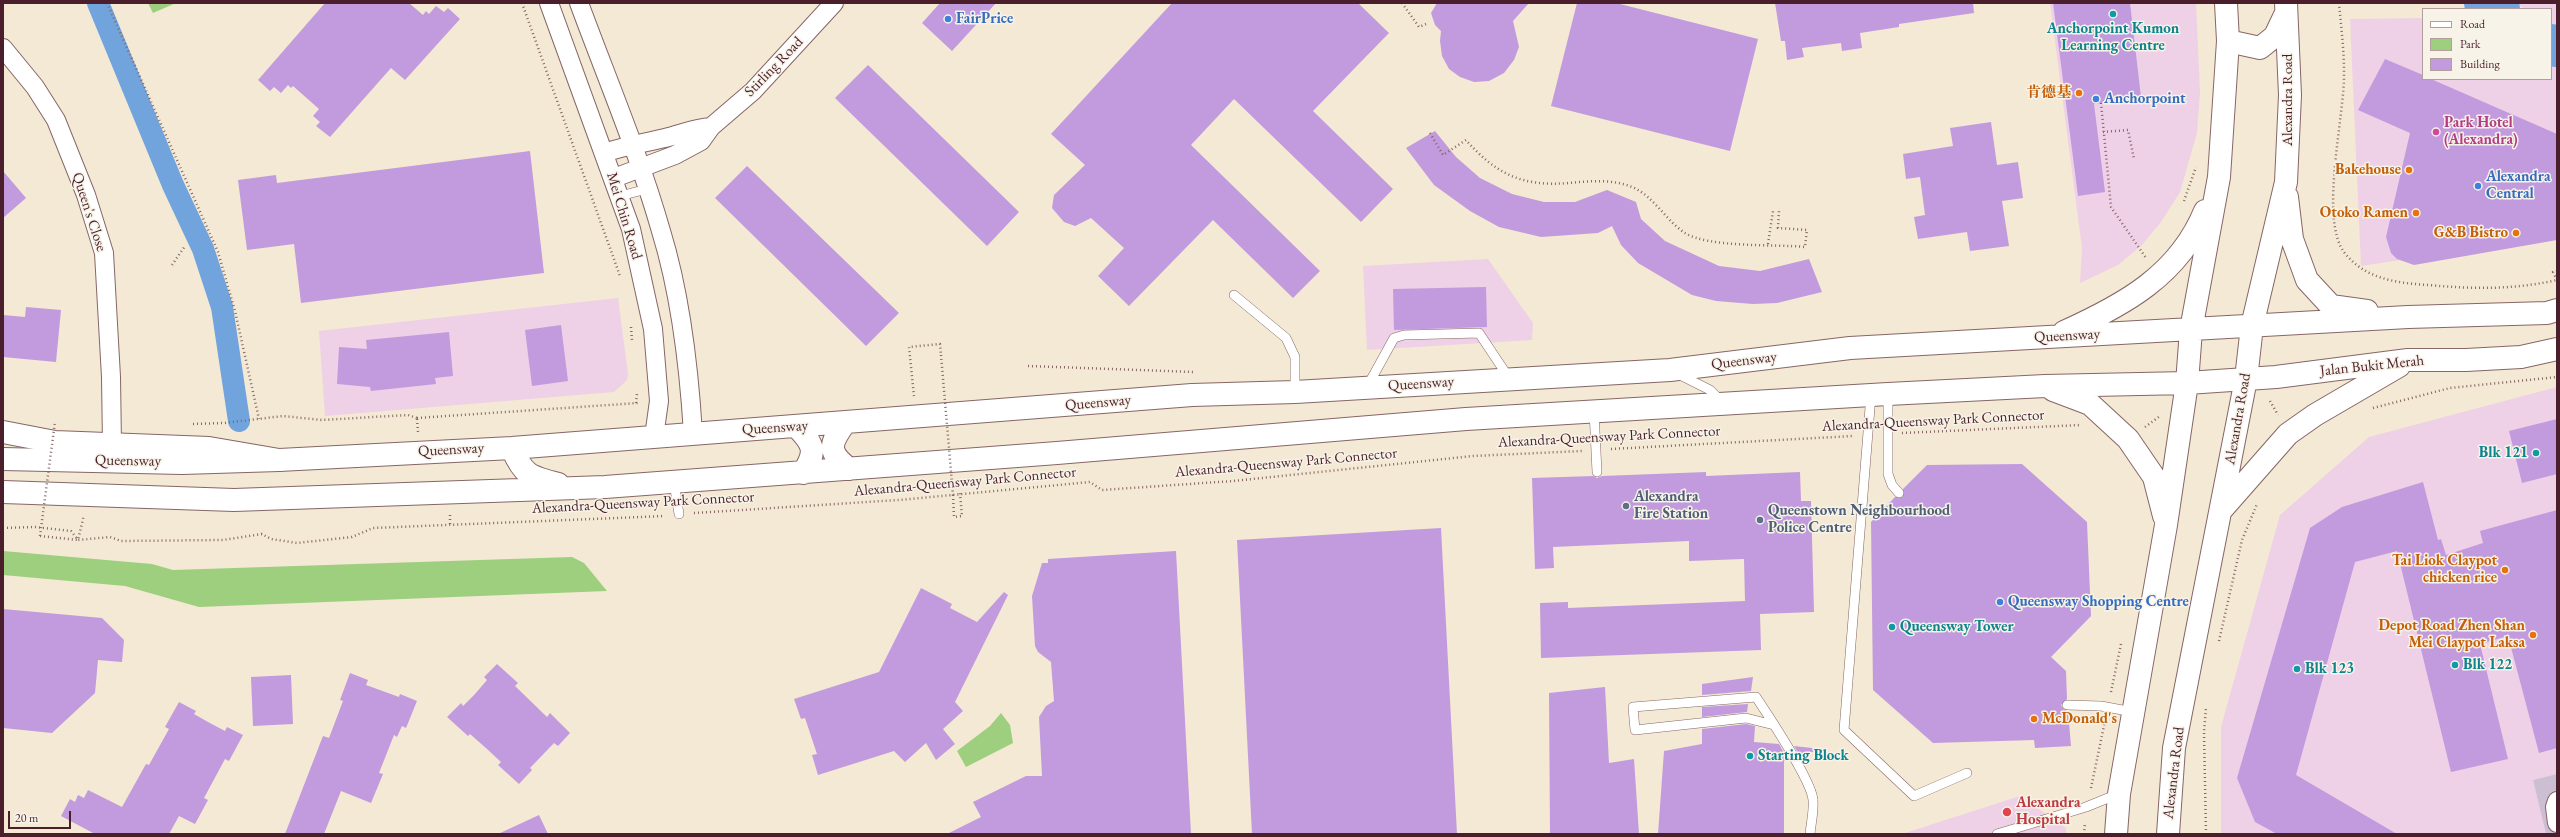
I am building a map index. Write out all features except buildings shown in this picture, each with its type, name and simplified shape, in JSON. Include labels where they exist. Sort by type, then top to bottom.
[{"type":"main road","points":[[2116,834],[2119,794],[2135,713],[2166,525],[2187,383],[2192,330],[2219,177],[2228,41],[2226,3]]},
{"type":"main road","points":[[2228,41],[2260,48],[2275,36],[2286,8]]},
{"type":"main road","name":"Alexandra Road","points":[[2168,834],[2174,748],[2222,509],[2246,379],[2252,326],[2286,182],[2290,95],[2286,8]]},
{"type":"main road","points":[[2053,337],[2108,312],[2160,277],[2195,235],[2219,177]]},
{"type":"main road","points":[[2286,182],[2292,239],[2307,280],[2331,306],[2408,317]]},
{"type":"main road","points":[[2192,330],[2408,317],[2547,313],[2557,310]]},
{"type":"main road","name":"Queensway","points":[[3,459],[182,462],[279,460],[512,448],[844,424],[1192,395],[1295,392],[1670,370],[1850,348],[2192,330]]},
{"type":"main road","name":"Jalan Bukit Merah","points":[[2187,383],[2276,377],[2408,360],[2466,360],[2521,357],[2557,349]]},
{"type":"main road","points":[[2222,509],[2288,434],[2315,415],[2408,360]]},
{"type":"main road","points":[[3,492],[234,500],[579,488],[674,483],[849,470],[1466,419],[1879,394],[2045,386],[2187,383]]},
{"type":"main road","points":[[2045,386],[2090,404],[2128,439],[2154,478],[2166,525]]},
{"type":"main road","points":[[844,424],[834,438],[832,451],[839,461],[849,470]]},
{"type":"main road","points":[[797,427],[808,439],[812,448],[812,459],[803,473]]},
{"type":"main road","points":[[3,432],[55,442],[209,448],[279,460]]},
{"type":"main road","points":[[512,448],[520,465],[526,473],[535,478],[579,488]]},
{"type":"street","name":"Mei Chin Road","points":[[550,3],[614,178],[631,229],[653,328],[659,401],[654,437]]},
{"type":"street","name":"Mei Chin Road","points":[[579,3],[641,169],[662,231],[679,306],[692,434]]},
{"type":"street","name":"Stirling Road","points":[[614,178],[675,155],[701,141],[711,127],[753,90],[834,3]]},
{"type":"street","name":"Queen's Close","points":[[3,48],[35,87],[56,120],[86,195],[104,253],[111,377],[112,445]]},
{"type":"street","points":[[604,153],[631,144],[665,138],[694,128],[711,127]]},
{"type":"street","points":[[2557,801],[2555,807],[2557,823]]},
{"type":"lane","points":[[620,196],[647,189]]},
{"type":"lane","points":[[1234,295],[1286,338],[1295,357],[1295,392]]},
{"type":"lane","points":[[1366,388],[1394,338],[1404,335],[1479,333],[1510,380]]},
{"type":"lane","points":[[1670,370],[1710,390],[1723,404]]},
{"type":"lane","points":[[1879,394],[1888,434],[1888,474],[1892,485],[1899,493]]},
{"type":"lane","points":[[1879,394],[1867,435],[1844,730],[1914,796],[1966,772]]},
{"type":"lane","points":[[1594,411],[1598,472]]},
{"type":"lane","points":[[674,483],[679,514]]},
{"type":"lane","points":[[1774,725],[1746,718],[1635,730],[1633,707],[1756,697],[1774,725],[1813,798],[1810,834]]},
{"type":"lane","points":[[2067,705],[2108,708],[2135,713]]},
{"type":"lane","points":[[1997,834],[2086,807],[2119,794]]},
{"type":"path","points":[[107,3],[218,252],[234,310],[259,419]]},
{"type":"path","points":[[522,3],[621,280]]},
{"type":"path","points":[[1402,3],[1419,27],[1426,24]]},
{"type":"path","points":[[2339,3],[2344,73],[2336,161],[2334,228],[2343,251],[2354,263],[2375,276],[2401,283],[2502,289],[2557,280]]},
{"type":"path","points":[[2101,102],[2111,207],[2146,258]]},
{"type":"path","points":[[2103,132],[2128,130],[2134,159]]},
{"type":"path","points":[[1430,133],[1444,156],[1466,140],[1481,157],[1504,174],[1541,184],[1596,180],[1633,187],[1656,204],[1685,232],[1707,240],[1805,247],[1807,230],[1778,228],[1779,211]]},
{"type":"path","points":[[2183,202],[2197,162]]},
{"type":"path","points":[[1768,244],[1772,211]]},
{"type":"path","points":[[172,265],[185,246]]},
{"type":"path","points":[[2140,263],[2151,252]]},
{"type":"path","points":[[2557,271],[2553,272],[2555,276],[2557,276]]},
{"type":"path","points":[[630,326],[633,348]]},
{"type":"path","points":[[916,418],[909,347],[940,344],[954,516],[962,516],[960,493]]},
{"type":"path","points":[[1028,366],[1200,372]]},
{"type":"path","points":[[2371,408],[2450,388],[2557,377]]},
{"type":"path","points":[[636,403],[638,386]]},
{"type":"path","points":[[224,423],[283,416],[346,420],[408,415],[417,418],[659,401]]},
{"type":"path","name":"Alexandra-Queensway Park Connector","points":[[55,422],[40,536],[78,540],[110,537],[121,541],[223,540],[262,534],[272,539],[297,543],[352,537],[373,528],[679,514],[900,500],[960,493],[1090,482],[1102,490],[1233,482],[1473,456],[1867,435]]},
{"type":"path","name":"Alexandra-Queensway Park Connector","points":[[1888,434],[1942,430],[2080,425],[2086,427]]},
{"type":"path","points":[[78,540],[90,495]]},
{"type":"path","points":[[2218,644],[2242,540],[2258,503]]},
{"type":"path","points":[[3,528],[35,527],[71,531],[78,540]]},
{"type":"path","points":[[2086,807],[2122,639]]},
{"type":"path","points":[[2206,705],[2204,732],[2206,834]]},
{"type":"shaded area","points":[[2050,3],[2196,3],[2200,92],[2197,133],[2180,192],[2161,222],[2142,245],[2118,265],[2080,283],[2082,248]]},
{"type":"shaded area","points":[[2515,3],[2557,3],[2557,27],[2552,24],[2552,8],[2523,8]]},
{"type":"shaded area","name":"Alexandra Central","points":[[2422,18],[2422,80],[2552,80],[2552,58],[2557,61],[2557,236],[2361,266],[2350,19]]},
{"type":"shaded area","points":[[1488,259],[1533,323],[1532,340],[1367,350],[1363,266]]},
{"type":"shaded area","points":[[618,298],[628,374],[627,380],[614,392],[325,416],[319,331]]},
{"type":"shaded area","points":[[2557,387],[2557,774],[2533,780],[2546,834],[2221,834],[2221,727],[2280,515],[2369,437]]},
{"type":"shaded area","points":[[2557,774],[2557,834],[2546,834],[2533,780]]},
{"type":"shaded area","name":"Alexandra Hospital","points":[[2020,796],[2066,828],[2066,834],[1902,834]]},
{"type":"green space","points":[[148,3],[176,3],[153,13]]},
{"type":"green space","points":[[3,551],[152,564],[173,570],[572,557],[584,563],[607,591],[199,607],[125,586],[3,575]]},
{"type":"green space","points":[[1001,713],[1010,725],[1013,743],[966,767],[957,751],[990,726]]},
{"type":"waterway","points":[[98,3],[173,185],[203,249],[222,307],[239,421]]},
{"type":"waterway","points":[[2483,3],[2498,8]]},
{"type":"waterway","points":[[2552,44],[2557,48]]},
{"type":"place","name":"Anchorpoint Kumon Learning Centre","points":[[2113,14]]},
{"type":"place","name":"FairPrice","points":[[948,19]]},
{"type":"place","name":"肯德基","points":[[2079,93]]},
{"type":"place","name":"Anchorpoint","points":[[2096,99]]},
{"type":"place","name":"Park Hotel (Alexandra)","points":[[2436,132]]},
{"type":"place","name":"Bakehouse","points":[[2409,170]]},
{"type":"place","name":"Alexandra Central","points":[[2478,186]]},
{"type":"place","name":"Otoko Ramen","points":[[2416,213]]},
{"type":"place","name":"G&B Bistro","points":[[2516,233]]},
{"type":"place","name":"Blk 121","points":[[2536,453]]},
{"type":"place","name":"Alexandra Fire Station","points":[[1626,506]]},
{"type":"place","name":"Queenstown Neighbourhood Police Centre","points":[[1760,520]]},
{"type":"place","name":"Tai Liok Claypot chicken rice","points":[[2505,570]]},
{"type":"place","name":"Queensway Shopping Centre","points":[[2000,602]]},
{"type":"place","name":"Queensway Tower","points":[[1892,627]]},
{"type":"place","name":"Depot Road Zhen Shan Mei Claypot Laksa","points":[[2533,635]]},
{"type":"place","name":"Blk 122","points":[[2455,665]]},
{"type":"place","name":"Blk 123","points":[[2297,669]]},
{"type":"place","name":"McDonald's","points":[[2034,719]]},
{"type":"place","name":"Starting Block","points":[[1750,756]]},
{"type":"place","name":"Alexandra Hospital","points":[[2007,812]]}]
